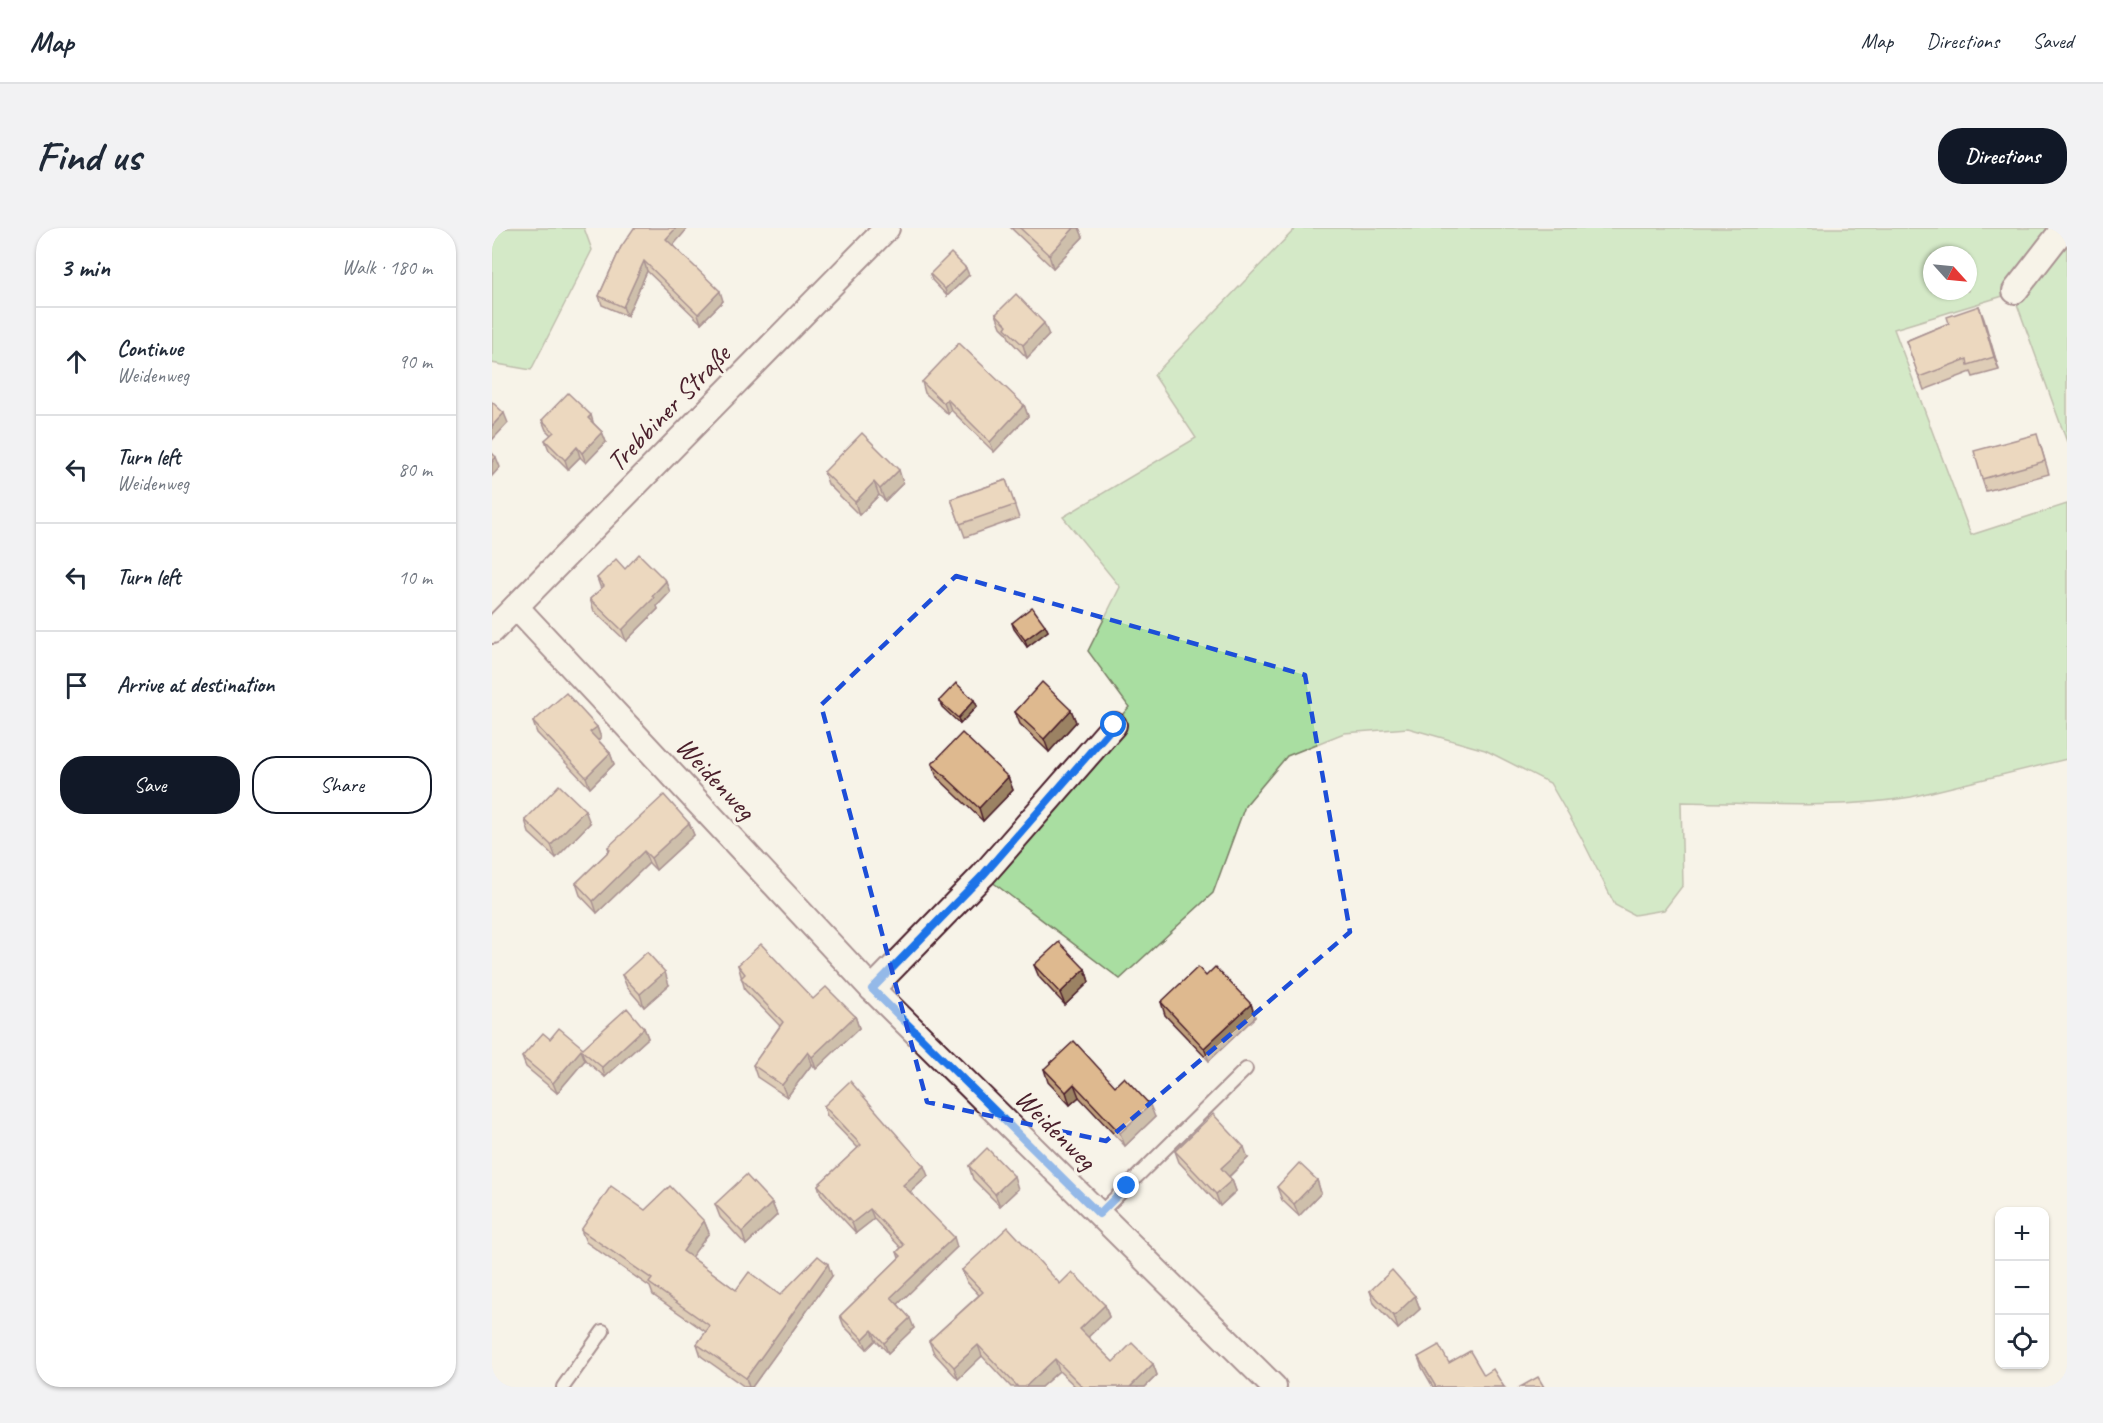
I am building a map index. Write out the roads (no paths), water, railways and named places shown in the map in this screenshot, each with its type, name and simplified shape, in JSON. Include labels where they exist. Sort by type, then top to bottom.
[{"type":"street","name":"Trebbiner Straße","points":[[492,631],[887,228]]},
{"type":"street","points":[[2014,291],[2064,228]]},
{"type":"street","name":"Weidenweg","points":[[516,607],[872,989],[1274,1387]]},
{"type":"street","points":[[872,989],[983,875],[1114,725]]},
{"type":"lane","points":[[1099,1214],[1246,1069]]},
{"type":"lane","points":[[563,1387],[603,1331]]}]
